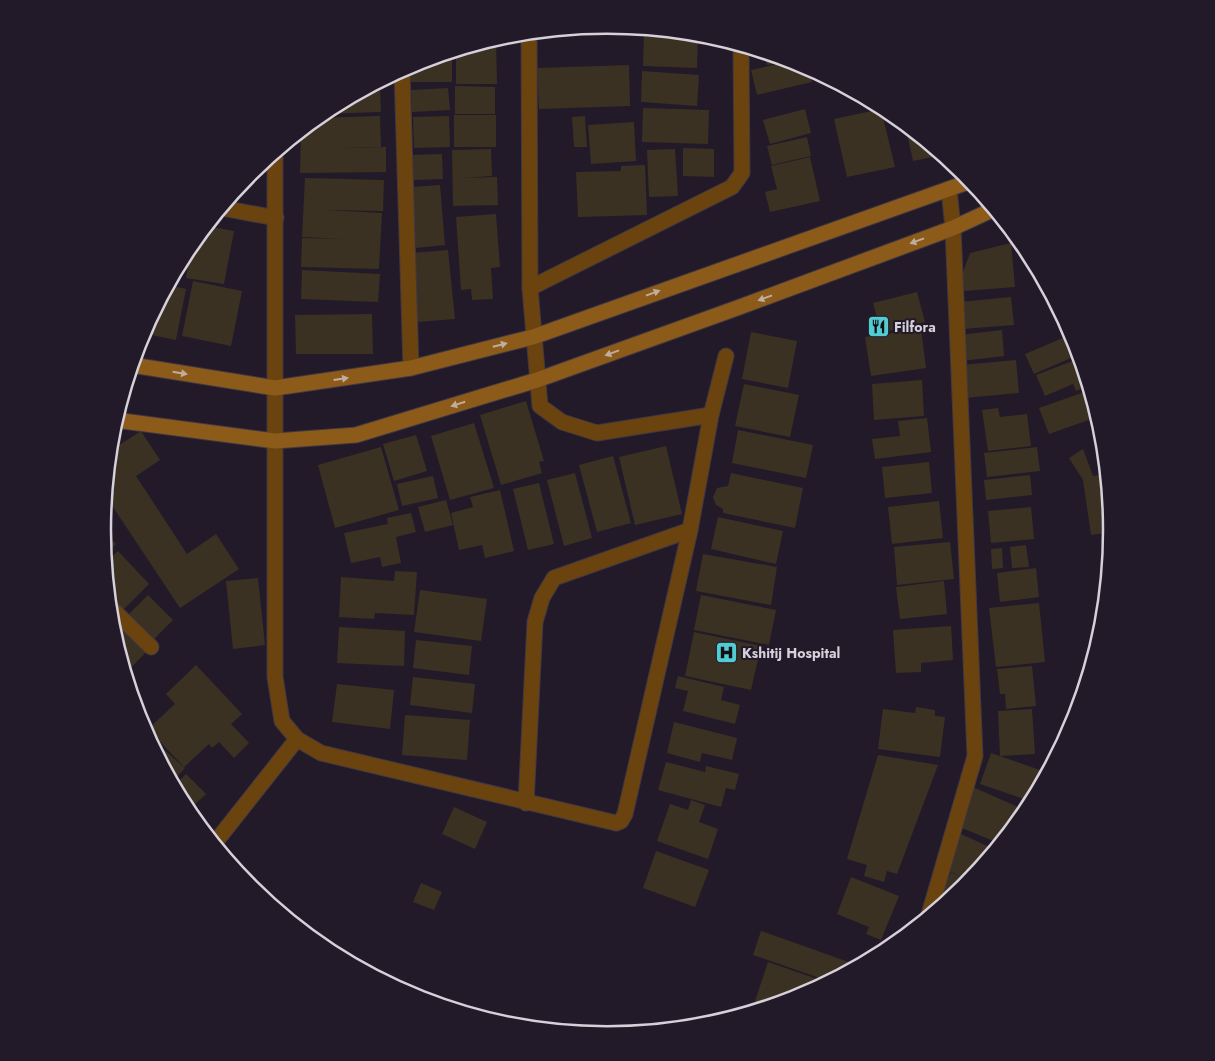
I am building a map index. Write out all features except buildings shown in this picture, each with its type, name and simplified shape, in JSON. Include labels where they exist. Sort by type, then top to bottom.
[{"type":"street","points":[[529,40],[530,288],[536,380],[540,406],[562,422],[597,432],[711,415]]},
{"type":"street","points":[[530,288],[732,187],[742,173],[741,52]]},
{"type":"street","points":[[402,79],[411,368]]},
{"type":"street","points":[[275,161],[275,677],[282,721],[297,739],[321,753],[526,803],[616,823],[621,821],[627,804],[690,530],[711,415],[726,356]]},
{"type":"street","points":[[139,366],[275,388],[411,368],[533,337],[963,184]]},
{"type":"street","points":[[931,907],[975,756],[953,228],[949,189]]},
{"type":"street","points":[[229,209],[276,218]]},
{"type":"street","points":[[123,421],[275,440],[356,434],[536,380],[953,228],[988,212]]},
{"type":"street","points":[[526,803],[534,622],[542,598],[554,578],[690,530]]},
{"type":"street","points":[[118,614],[151,647]]},
{"type":"street","points":[[218,839],[297,739]]},
{"type":"place","name":"Filfora","points":[[878,327]]},
{"type":"place","name":"Kshitij Hospital","points":[[726,653]]}]
